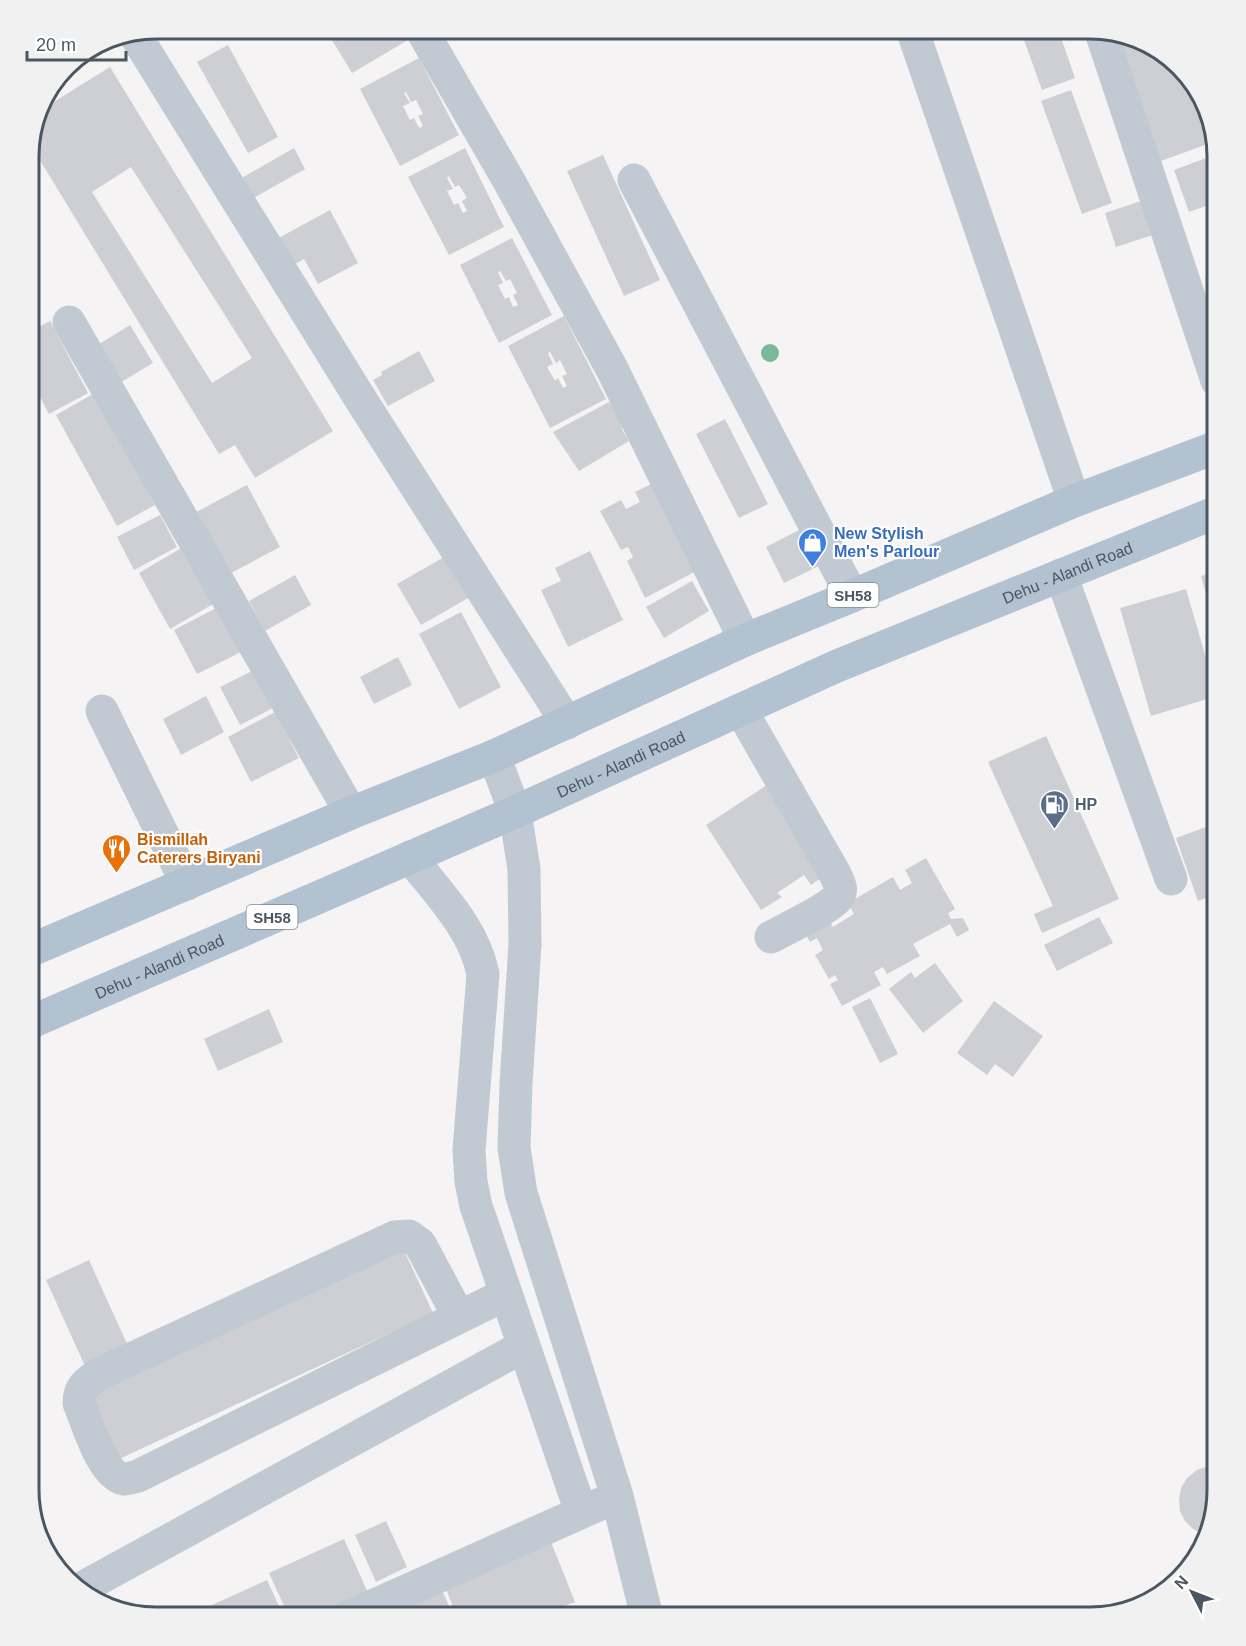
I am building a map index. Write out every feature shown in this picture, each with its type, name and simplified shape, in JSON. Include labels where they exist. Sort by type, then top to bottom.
[{"type":"main road","name":"SH58","points":[[39,947],[351,813],[495,756],[745,640],[1074,501],[1207,451]]},
{"type":"main road","name":"Dehu - Alandi Road","points":[[39,1019],[515,812],[837,666],[1207,516]]},
{"type":"street","points":[[427,39],[509,181],[612,369],[745,640]]},
{"type":"street","points":[[915,39],[1074,501]]},
{"type":"street","points":[[139,40],[370,413],[567,723]]},
{"type":"street","points":[[1104,40],[1207,348]]},
{"type":"street","points":[[634,180],[852,596]]},
{"type":"street","points":[[69,322],[351,813]]},
{"type":"street","points":[[1061,575],[1171,879]]},
{"type":"street","points":[[741,710],[841,888],[838,898],[829,905],[771,937]]},
{"type":"street","points":[[102,711],[187,884]]},
{"type":"street","points":[[495,756],[515,812],[524,869],[525,944],[514,1148],[521,1193],[617,1496],[645,1607]]},
{"type":"street","points":[[410,857],[465,927],[480,957],[483,974],[469,1150],[471,1182],[476,1206],[581,1512]]},
{"type":"street","points":[[459,1317],[420,1244],[409,1236],[395,1237],[100,1373],[87,1382],[79,1393],[79,1403],[103,1461],[114,1474],[125,1479],[138,1476],[506,1294]]},
{"type":"street","points":[[88,1585],[524,1347]]},
{"type":"street","points":[[370,1607],[617,1496]]},
{"type":"building","points":[[331,39],[408,40],[352,73]]},
{"type":"building","points":[[1024,39],[1061,39],[1075,78],[1042,90]]},
{"type":"building","points":[[1120,43],[1149,55],[1173,73],[1187,91],[1198,111],[1206,144],[1161,161]]},
{"type":"building","points":[[228,45],[278,137],[248,153],[197,62]]},
{"type":"building","points":[[419,58],[459,135],[400,166],[360,89]],"holes":[[[406,92],[411,102],[416,100],[423,114],[418,116],[423,126],[419,128],[414,118],[410,120],[403,106],[410,103],[404,93]]]},
{"type":"building","points":[[110,67],[333,431],[255,478],[235,445],[219,454],[39,159],[43,126],[51,103]],"holes":[[[131,167],[252,358],[212,383],[92,192]]]},
{"type":"building","points":[[1071,90],[1112,203],[1082,214],[1041,101]]},
{"type":"building","points":[[294,148],[305,169],[252,199],[240,179]]},
{"type":"building","points":[[465,148],[504,227],[449,255],[408,177]],"holes":[[[449,176],[455,187],[459,185],[467,198],[462,201],[467,211],[463,213],[458,203],[454,205],[447,191],[453,189],[447,178]]]},
{"type":"building","points":[[603,155],[660,280],[624,296],[567,171]]},
{"type":"building","points":[[1207,158],[1207,206],[1189,212],[1174,170]]},
{"type":"building","points":[[1153,197],[1165,231],[1116,247],[1105,213]]},
{"type":"building","points":[[330,210],[358,263],[318,284],[304,259],[288,268],[273,241]]},
{"type":"building","points":[[512,238],[552,315],[499,343],[460,265]],"holes":[[[500,271],[506,281],[510,279],[517,293],[513,295],[518,305],[513,307],[509,297],[505,299],[498,285],[503,283],[498,272]]]},
{"type":"building","points":[[564,316],[606,399],[550,428],[508,346]],"holes":[[[550,352],[556,363],[560,360],[567,374],[562,376],[567,386],[563,388],[558,378],[555,381],[547,367],[553,364],[548,353]]]},
{"type":"building","points":[[50,321],[88,393],[49,414],[39,395],[39,327]]},
{"type":"building","points":[[130,325],[153,363],[118,384],[96,346]]},
{"type":"building","points":[[419,351],[435,381],[388,406],[373,380],[382,375],[381,372]]},
{"type":"building","points":[[93,394],[155,505],[117,526],[56,415]]},
{"type":"building","points":[[609,402],[626,424],[622,429],[629,441],[579,471],[553,432]]},
{"type":"building","points":[[725,419],[768,504],[739,518],[696,434]]},
{"type":"building","points":[[659,480],[704,567],[645,598],[627,561],[633,557],[628,547],[621,550],[600,511],[621,500],[626,509],[640,502],[635,492]]},
{"type":"building","points":[[247,485],[280,547],[220,579],[187,517]]},
{"type":"building","points":[[160,515],[177,547],[134,570],[117,537]]},
{"type":"building","points":[[803,528],[821,565],[784,583],[766,547]]},
{"type":"building","points":[[183,547],[215,603],[170,629],[139,573]]},
{"type":"building","points":[[590,551],[623,620],[568,647],[541,590],[561,581],[555,568]]},
{"type":"building","points":[[446,556],[470,597],[421,625],[397,584]]},
{"type":"building","points":[[1207,574],[1207,598],[1201,576]]},
{"type":"building","points":[[295,575],[311,605],[265,631],[249,601]]},
{"type":"building","points":[[692,581],[709,611],[664,638],[646,607]]},
{"type":"building","points":[[1186,589],[1207,661],[1207,699],[1151,716],[1120,608]]},
{"type":"building","points":[[220,606],[243,651],[197,674],[174,630]]},
{"type":"building","points":[[461,612],[501,687],[459,709],[419,634]]},
{"type":"building","points":[[398,657],[412,685],[374,704],[360,677]]},
{"type":"building","points":[[254,670],[273,708],[240,725],[220,687]]},
{"type":"building","points":[[206,696],[224,732],[181,755],[163,719]]},
{"type":"building","points":[[275,712],[299,758],[251,782],[228,737]]},
{"type":"building","name":"HP","points":[[1046,736],[1119,899],[1042,933],[1034,914],[1053,906],[988,762]]},
{"type":"building","points":[[767,785],[825,875],[811,885],[804,875],[777,893],[782,897],[761,910],[706,825]]},
{"type":"building","points":[[1207,826],[1207,898],[1198,901],[1176,838]]},
{"type":"building","points":[[926,858],[955,909],[948,913],[951,919],[963,918],[969,930],[957,937],[950,924],[913,944],[920,956],[887,974],[883,967],[874,972],[881,985],[842,1006],[830,984],[838,980],[835,975],[829,979],[815,955],[823,950],[817,938],[810,942],[803,930],[827,916],[833,927],[854,914],[848,903],[893,877],[900,890],[912,883],[905,870]]},
{"type":"building","points":[[1099,917],[1113,943],[1057,971],[1044,945]]},
{"type":"building","points":[[935,963],[963,1001],[923,1033],[889,989],[911,972],[915,978]]},
{"type":"building","points":[[870,998],[898,1054],[880,1063],[852,1007]]},
{"type":"building","points":[[994,1001],[1043,1036],[1013,1077],[995,1064],[987,1075],[957,1053]]},
{"type":"building","points":[[269,1009],[283,1042],[218,1071],[204,1039]]},
{"type":"building","points":[[402,1246],[433,1313],[117,1460],[85,1392]]},
{"type":"building","points":[[89,1260],[128,1346],[85,1366],[46,1280]]},
{"type":"building","points":[[1207,1466],[1206,1505],[1199,1532],[1185,1521],[1180,1511],[1179,1500],[1181,1488],[1187,1478],[1197,1470]]},
{"type":"building","points":[[386,1521],[407,1567],[376,1582],[355,1535]]},
{"type":"building","points":[[549,1537],[575,1602],[562,1607],[453,1607],[442,1579]]},
{"type":"building","points":[[344,1539],[369,1595],[341,1607],[284,1607],[269,1573]]},
{"type":"building","points":[[267,1580],[279,1607],[208,1607]]},
{"type":"building","points":[[442,1590],[450,1607],[405,1607]]},
{"type":"place","name":"New Stylish Men's Parlour","points":[[813,568]]},
{"type":"place","name":"HP","points":[[1054,830]]},
{"type":"place","name":"Bismillah Caterers Biryani","points":[[116,874]]}]
